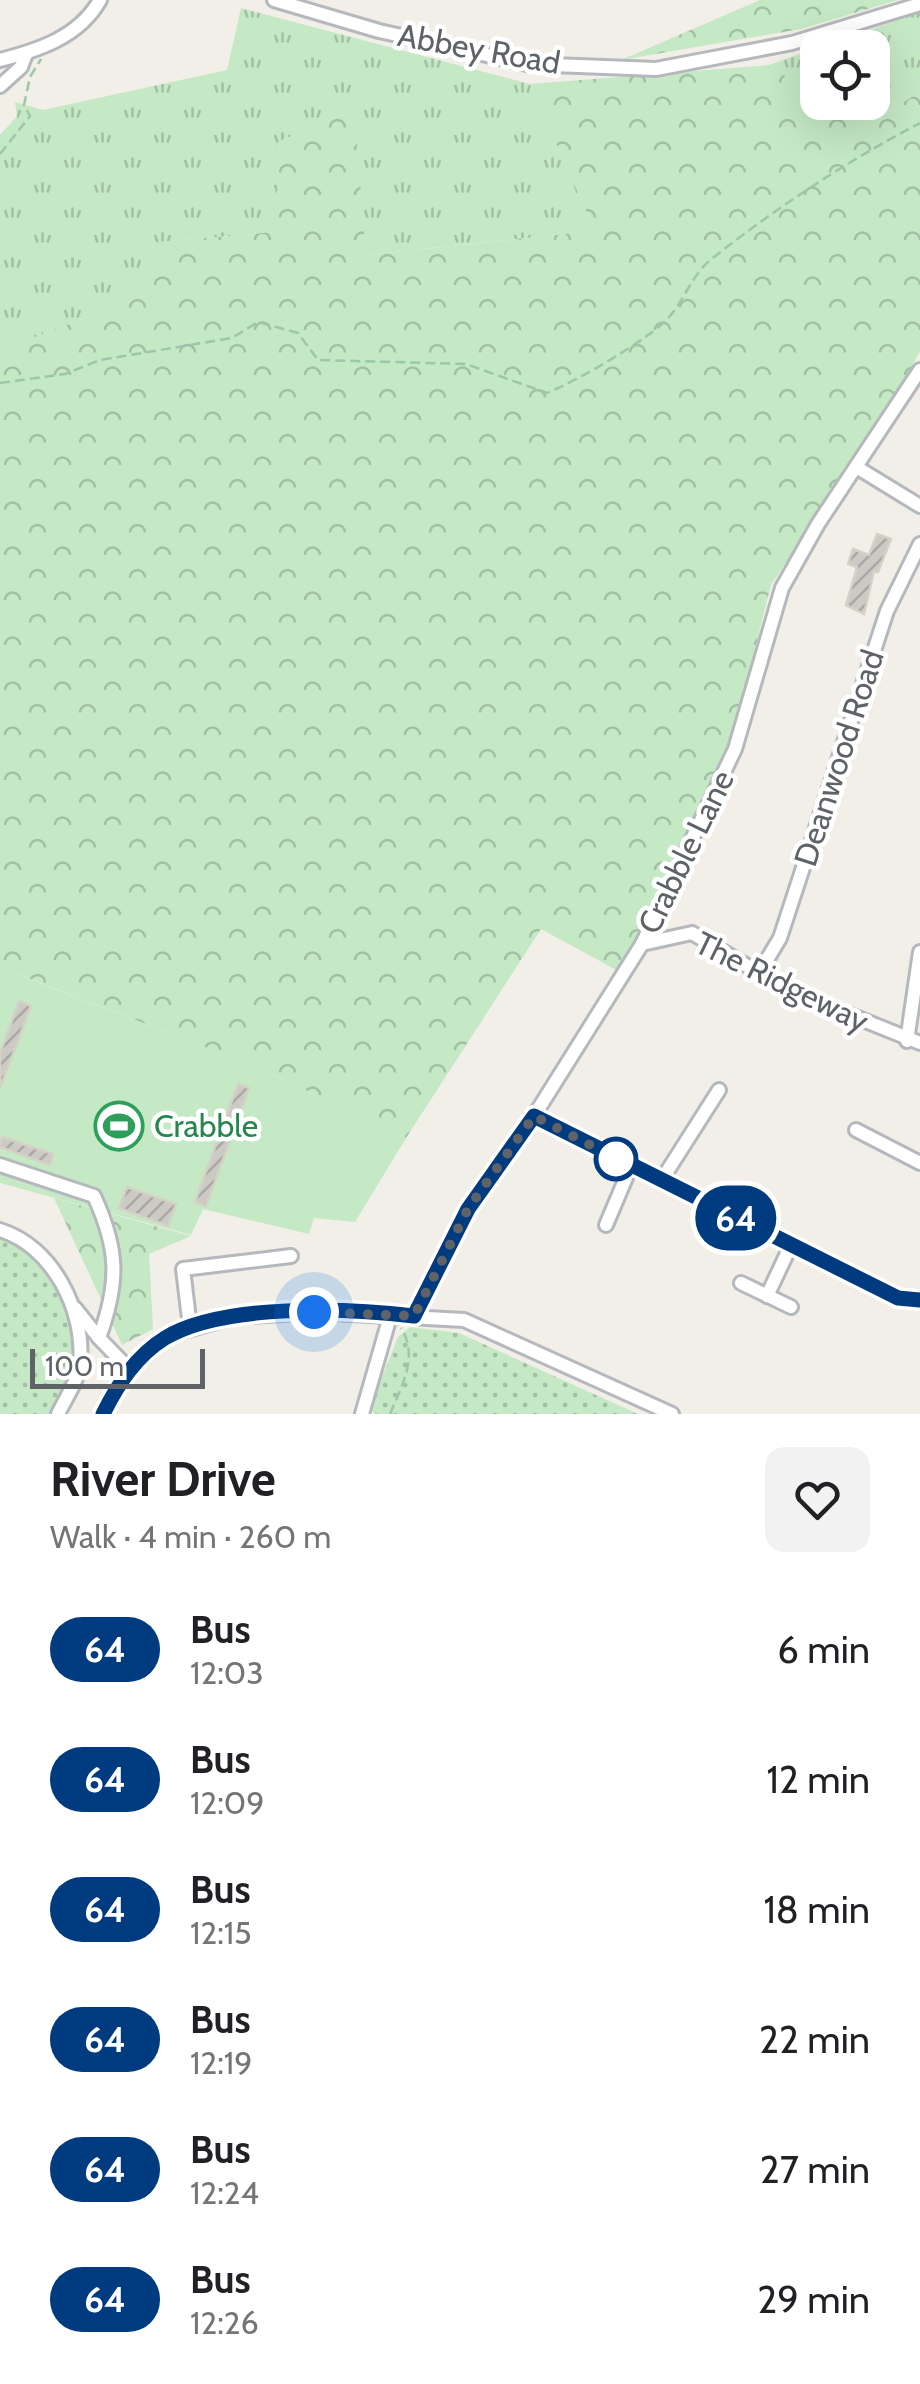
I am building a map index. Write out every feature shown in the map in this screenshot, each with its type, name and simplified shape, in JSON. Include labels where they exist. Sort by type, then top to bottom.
[{"type":"street","points":[[0,60],[50,46],[92,14],[100,0]]},
{"type":"street","name":"Abbey Road","points":[[274,0],[379,31],[527,64],[656,69],[792,43],[920,4]]},
{"type":"street","points":[[0,86],[21,67],[26,54]]},
{"type":"street","name":"Crabble Lane","points":[[414,1316],[468,1209],[534,1116],[642,944],[735,749],[782,588],[818,524],[920,370]]},
{"type":"street","points":[[858,468],[920,506]]},
{"type":"street","name":"Deanwood Road","points":[[760,973],[780,938],[887,611],[920,544]]},
{"type":"street","name":"The Ridgeway","points":[[642,944],[692,933],[760,973],[914,1042]]},
{"type":"street","points":[[914,1042],[920,952]]},
{"type":"street","points":[[661,1181],[719,1090]]},
{"type":"street","points":[[534,1116],[898,1298],[920,1300]]},
{"type":"street","points":[[856,1130],[920,1164]]},
{"type":"street","points":[[0,1165],[94,1196],[105,1219],[116,1273],[99,1338]]},
{"type":"street","points":[[606,1225],[631,1166]]},
{"type":"street","points":[[0,1230],[17,1235],[54,1270],[74,1306],[130,1370]]},
{"type":"street","points":[[767,1296],[791,1245]]},
{"type":"street","points":[[190,1327],[183,1269],[291,1256]]},
{"type":"street","points":[[740,1283],[790,1307]]},
{"type":"street","points":[[58,1414],[80,1366],[74,1306]]},
{"type":"street","points":[[103,1414],[130,1370],[167,1336],[232,1318],[314,1312],[391,1313],[464,1320],[672,1414]]},
{"type":"street","points":[[362,1414],[391,1313]]},
{"type":"path","points":[[0,154],[30,116],[24,106],[30,77],[50,46]]},
{"type":"path","points":[[0,383],[65,374],[100,360],[232,338],[258,322],[298,332],[318,360],[466,364],[547,393],[568,385],[648,335],[669,317],[705,265],[880,144],[920,124]]},
{"type":"path","points":[[390,1414],[410,1359],[409,1340],[391,1313]]},
{"type":"green space","points":[[760,0],[898,0],[801,29],[621,60]]},
{"type":"green space","points":[[241,8],[530,84],[595,231],[365,255],[354,109],[280,141],[276,232],[149,243],[146,295],[11,346],[0,344],[0,135],[17,116],[15,102],[43,110],[227,70]]},
{"type":"green space","points":[[920,12],[920,92],[890,110],[890,30],[870,30]]},
{"type":"green space","points":[[800,54],[800,88],[769,65]]},
{"type":"green space","points":[[769,65],[800,87],[800,120],[847,120],[860,129],[875,120],[890,120],[890,110],[920,92],[920,351],[897,394],[771,585],[727,759],[622,973],[541,929],[406,1138],[261,1069],[15,973],[0,1014],[0,344],[11,346],[146,295],[148,243],[275,232],[280,141],[354,109],[366,255],[595,231],[530,84]]},
{"type":"green space","points":[[847,120],[875,120],[860,129]]},
{"type":"green space","name":"Crabble","points":[[14,973],[261,1069],[406,1138],[355,1222],[314,1218],[309,1234],[203,1209],[191,1235],[0,1183],[0,1014]]},
{"type":"green space","points":[[54,1198],[191,1236],[149,1254],[153,1329],[122,1345]]},
{"type":"green space","points":[[0,1230],[49,1270],[71,1300],[77,1319],[81,1340],[79,1370],[58,1414],[0,1414]]},
{"type":"green space","points":[[410,1327],[459,1333],[638,1414],[376,1414],[369,1410],[398,1337]]},
{"type":"building","points":[[877,534],[891,539],[878,572],[874,571],[864,614],[846,605],[857,567],[848,564],[853,549],[869,555]]},
{"type":"building","points":[[19,1001],[31,1006],[0,1088],[0,1054]]},
{"type":"building","points":[[238,1084],[249,1088],[206,1206],[195,1202]]},
{"type":"building","points":[[2,1137],[53,1154],[50,1165],[0,1147]]},
{"type":"building","points":[[127,1187],[176,1204],[168,1226],[119,1208]]},
{"type":"bus line","name":"64","points":[[103,1414],[114,1392],[149,1350],[167,1336],[190,1327],[232,1318],[314,1312],[414,1316],[468,1209],[534,1116],[898,1298],[920,1300]]},
{"type":"place","name":"Crabble","points":[[119,1126]]},
{"type":"route","points":[[314,1312],[414,1316],[468,1209],[534,1116],[631,1166],[616,1159]]}]
